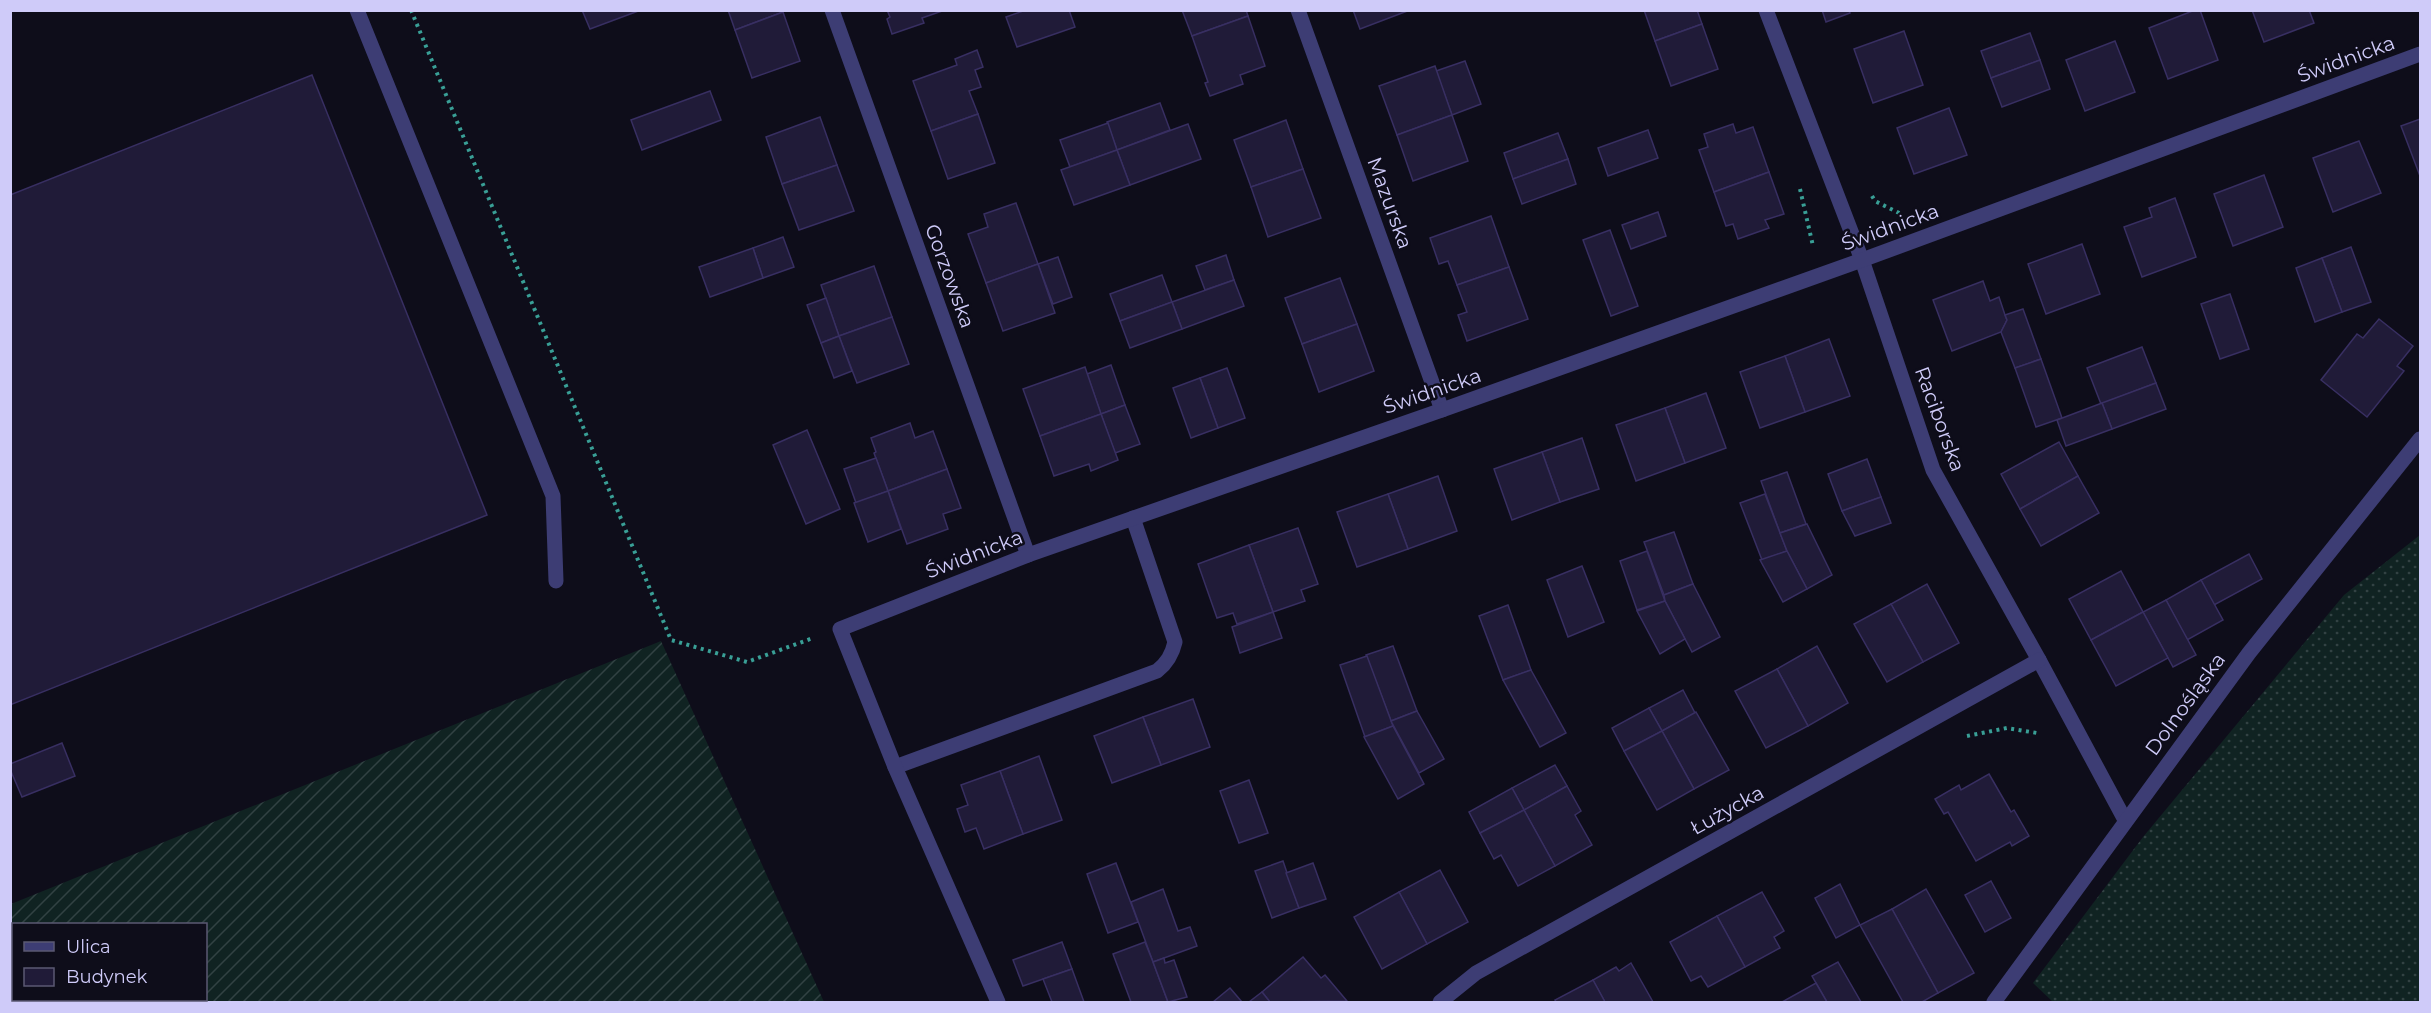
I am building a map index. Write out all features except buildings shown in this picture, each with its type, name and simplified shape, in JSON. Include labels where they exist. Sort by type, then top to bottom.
[{"type":"street","points":[[357,10],[553,496],[556,581]]},
{"type":"street","name":"Gorzowska","points":[[832,10],[1028,555]]},
{"type":"street","name":"Mazurska","points":[[1298,10],[1442,410]]},
{"type":"street","name":"Raciborska","points":[[1766,10],[1862,260],[1933,470],[2040,660],[2125,820]]},
{"type":"street","name":"Świdnicka","points":[[840,629],[1028,555],[1862,260],[2421,54]]},
{"type":"street","name":"Dolnośląska","points":[[1994,1002],[2249,653],[2421,439]]},
{"type":"street","points":[[895,767],[1157,671],[1165,664],[1172,654],[1175,642],[1133,518]]},
{"type":"street","points":[[840,629],[895,767],[998,1002]]},
{"type":"street","name":"Łużycka","points":[[1440,1002],[1476,973],[2040,660]]},
{"type":"path","points":[[411,10],[671,640],[747,662],[840,629]]},
{"type":"green space","points":[[2420,535],[2420,1002],[2053,1002],[2033,983],[2143,837],[2344,595]]},
{"type":"green space","points":[[661,641],[824,1002],[11,1002],[11,904]]}]
